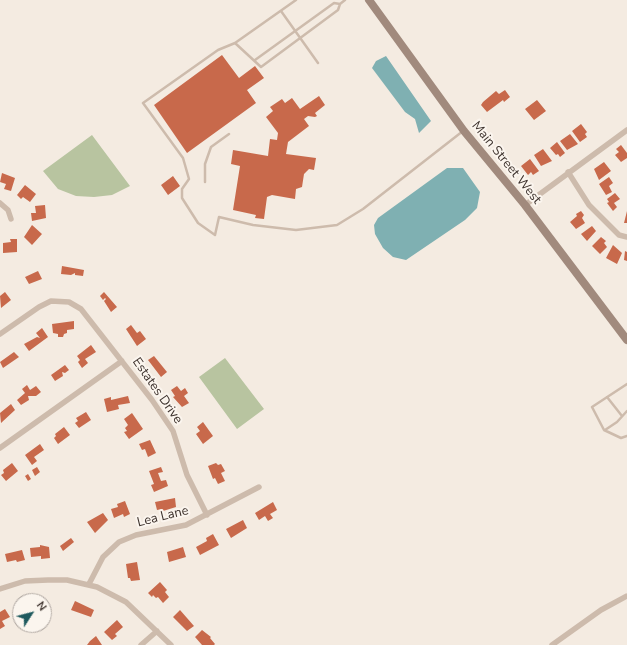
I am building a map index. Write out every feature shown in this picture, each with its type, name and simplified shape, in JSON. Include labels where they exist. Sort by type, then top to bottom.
[{"type":"main road","name":"Main Street West","points":[[369,0],[464,131],[525,205],[627,340]]},
{"type":"street","points":[[525,205],[627,130]]},
{"type":"street","points":[[568,172],[589,205],[619,235],[627,237]]},
{"type":"street","points":[[0,204],[8,210],[10,219]]},
{"type":"street","name":"Estates Drive","points":[[0,334],[39,307],[51,301],[69,302],[81,308],[152,400],[173,431],[187,475],[207,515]]},
{"type":"street","points":[[0,448],[122,361]]},
{"type":"street","name":"Lea Lane","points":[[89,584],[103,557],[119,542],[136,535],[186,525],[259,487]]},
{"type":"street","points":[[0,589],[18,582],[34,580],[67,580],[89,584],[118,597],[171,645]]},
{"type":"street","points":[[552,645],[601,610],[627,596]]},
{"type":"street","points":[[141,645],[157,631]]},
{"type":"lane","points":[[296,0],[235,43],[218,50],[143,103],[183,158],[189,179],[182,188],[182,198],[198,222],[215,235],[219,217],[253,225],[296,230],[337,226],[363,209],[464,131]]},
{"type":"lane","points":[[336,0],[340,4]]},
{"type":"lane","points":[[235,43],[255,60],[261,68],[338,10],[340,4],[345,0]]},
{"type":"lane","points":[[255,60],[334,4],[340,4]]},
{"type":"lane","points":[[280,11],[318,63]]},
{"type":"lane","points":[[204,182],[205,164],[211,147],[229,134]]},
{"type":"lane","points":[[627,384],[592,408],[604,430],[621,438],[627,436]]},
{"type":"lane","points":[[607,397],[622,416]]},
{"type":"lane","points":[[604,430],[617,422],[627,411]]},
{"type":"green space","points":[[92,135],[130,186],[112,195],[94,197],[76,196],[58,189],[43,171]]},
{"type":"green space","points":[[225,358],[264,409],[237,429],[199,377]]},
{"type":"water","points":[[386,56],[431,121],[419,133],[415,119],[405,112],[372,68],[376,61]]},
{"type":"water","points":[[447,168],[463,168],[480,192],[477,208],[465,220],[406,260],[393,257],[383,248],[375,234],[374,225],[378,218]]},
{"type":"building","points":[[222,55],[239,78],[255,66],[264,78],[247,90],[256,103],[187,153],[154,105]]},
{"type":"building","points":[[505,90],[510,97],[504,102],[503,100],[487,112],[481,105],[483,102],[496,91],[499,94]]},
{"type":"building","points":[[319,96],[325,105],[315,113],[317,116],[308,116],[304,119],[309,126],[288,142],[286,154],[316,158],[314,170],[309,169],[304,174],[302,187],[296,189],[295,199],[272,195],[267,197],[264,219],[255,218],[256,215],[233,210],[240,166],[231,164],[233,150],[268,156],[270,139],[277,140],[278,133],[266,117],[273,111],[270,107],[282,99],[285,103],[292,98],[300,109]]},
{"type":"building","points":[[537,100],[546,111],[534,120],[525,109]]},
{"type":"building","points":[[581,124],[587,132],[585,134],[587,137],[580,142],[572,131]]},
{"type":"building","points":[[570,134],[578,144],[567,150],[560,141]]},
{"type":"building","points":[[557,142],[565,153],[560,157],[550,148]]},
{"type":"building","points":[[621,145],[627,153],[627,158],[621,162],[615,155],[619,152],[616,149]]},
{"type":"building","points":[[543,149],[552,161],[541,166],[534,155]]},
{"type":"building","points":[[530,159],[539,171],[533,175],[531,172],[528,175],[521,166]]},
{"type":"building","points":[[604,162],[611,171],[599,180],[594,169]]},
{"type":"building","points":[[2,173],[15,178],[11,191],[4,189],[6,184],[0,182]]},
{"type":"building","points":[[173,176],[180,186],[168,195],[161,185]]},
{"type":"building","points":[[609,177],[613,183],[609,186],[612,192],[606,195],[599,184]]},
{"type":"building","points":[[25,185],[36,194],[30,202],[23,197],[21,199],[17,195]]},
{"type":"building","points":[[615,193],[620,199],[614,203],[617,207],[613,211],[607,203],[609,202],[607,199]]},
{"type":"building","points":[[45,205],[46,218],[32,221],[31,213],[36,213],[35,206]]},
{"type":"building","points":[[581,211],[584,215],[582,218],[585,223],[576,229],[570,222],[577,216],[576,214]]},
{"type":"building","points":[[627,211],[627,223],[624,223]]},
{"type":"building","points":[[32,225],[42,234],[32,245],[24,237]]},
{"type":"building","points":[[592,226],[596,231],[587,241],[581,234]]},
{"type":"building","points":[[601,237],[606,241],[604,243],[607,247],[600,254],[592,246]]},
{"type":"building","points":[[10,239],[17,239],[17,252],[3,253],[3,243],[11,242]]},
{"type":"building","points":[[613,245],[622,253],[617,264],[606,258]]},
{"type":"building","points":[[625,251],[627,252],[627,261],[624,260]]},
{"type":"building","points":[[62,266],[84,270],[83,276],[75,275],[75,273],[71,275],[61,274]]},
{"type":"building","points":[[38,271],[42,279],[29,284],[25,277]]},
{"type":"building","points":[[5,292],[11,300],[1,308],[0,296]]},
{"type":"building","points":[[104,292],[117,307],[111,312],[104,301],[106,299],[105,298],[103,300],[100,296]]},
{"type":"building","points":[[74,321],[74,329],[67,330],[67,333],[64,334],[63,337],[58,337],[58,334],[53,333],[52,324]]},
{"type":"building","points":[[131,325],[137,333],[140,331],[146,339],[137,346],[126,329]]},
{"type":"building","points":[[42,328],[48,337],[29,351],[24,344],[37,337],[40,338],[36,333]]},
{"type":"building","points":[[91,345],[96,352],[85,359],[88,363],[82,368],[78,362],[80,360],[77,356]]},
{"type":"building","points":[[14,352],[19,357],[3,368],[0,362]]},
{"type":"building","points":[[154,356],[167,372],[161,377],[148,360]]},
{"type":"building","points":[[65,365],[69,370],[65,373],[62,372],[63,376],[55,381],[51,375]]},
{"type":"building","points":[[27,385],[30,390],[36,386],[41,392],[36,396],[28,396],[29,400],[21,405],[17,400],[25,393],[22,389]]},
{"type":"building","points":[[177,386],[181,391],[185,388],[188,393],[184,396],[189,403],[182,407],[173,397],[175,396],[171,390]]},
{"type":"building","points":[[128,396],[130,403],[118,405],[119,409],[107,412],[104,399],[111,397],[111,400]]},
{"type":"building","points":[[11,404],[15,410],[1,423],[0,413]]},
{"type":"building","points":[[86,412],[91,420],[79,428],[75,423],[78,421],[76,418]]},
{"type":"building","points":[[132,413],[143,429],[129,439],[124,432],[127,431],[125,428],[128,425],[124,419]]},
{"type":"building","points":[[203,422],[213,436],[203,444],[196,434],[200,431],[197,427]]},
{"type":"building","points":[[64,427],[70,435],[58,444],[54,438],[56,436],[55,434]]},
{"type":"building","points":[[150,440],[156,453],[148,457],[145,449],[142,450],[139,444]]},
{"type":"building","points":[[40,444],[44,450],[34,457],[37,461],[32,465],[25,455]]},
{"type":"building","points":[[12,463],[18,471],[6,481],[1,475],[4,473],[3,470]]},
{"type":"building","points":[[216,463],[218,465],[221,464],[225,471],[221,473],[225,481],[218,484],[215,478],[213,479],[208,466]]},
{"type":"building","points":[[37,467],[40,472],[35,476],[32,470]]},
{"type":"building","points":[[161,467],[163,472],[158,473],[161,481],[166,480],[168,486],[154,492],[151,485],[154,484],[149,471]]},
{"type":"building","points":[[28,474],[31,479],[28,481],[25,476]]},
{"type":"building","points":[[175,498],[176,507],[163,511],[162,509],[157,510],[155,502]]},
{"type":"building","points":[[125,501],[130,514],[124,517],[123,514],[114,518],[111,509],[118,507],[117,504]]},
{"type":"building","points":[[273,502],[277,510],[270,514],[273,518],[268,521],[265,516],[259,520],[255,513]]},
{"type":"building","points":[[103,513],[108,520],[95,533],[87,522]]},
{"type":"building","points":[[243,520],[247,528],[231,538],[226,529]]},
{"type":"building","points":[[213,534],[219,545],[200,555],[196,547],[207,541],[206,538]]},
{"type":"building","points":[[71,538],[74,542],[63,551],[60,546]]},
{"type":"building","points":[[40,545],[49,547],[50,558],[41,559],[41,556],[31,557],[30,548],[40,547]]},
{"type":"building","points":[[183,547],[186,557],[169,562],[167,552]]},
{"type":"building","points":[[22,550],[25,560],[7,562],[5,554]]},
{"type":"building","points":[[137,562],[140,580],[131,581],[130,578],[128,578],[126,564]]},
{"type":"building","points":[[160,582],[167,590],[165,592],[169,597],[163,603],[158,597],[156,598],[153,595],[152,597],[148,593]]},
{"type":"building","points":[[75,601],[94,610],[91,617],[71,610]]},
{"type":"building","points":[[5,609],[10,617],[2,621],[5,626],[0,629],[0,612]]},
{"type":"building","points":[[180,610],[194,626],[187,631],[173,617]]},
{"type":"building","points":[[117,620],[123,627],[115,634],[117,636],[112,640],[104,632]]},
{"type":"building","points":[[202,630],[211,637],[210,638],[215,644],[214,645],[202,645],[195,637]]},
{"type":"building","points":[[96,636],[102,645],[87,645],[90,641]]}]
